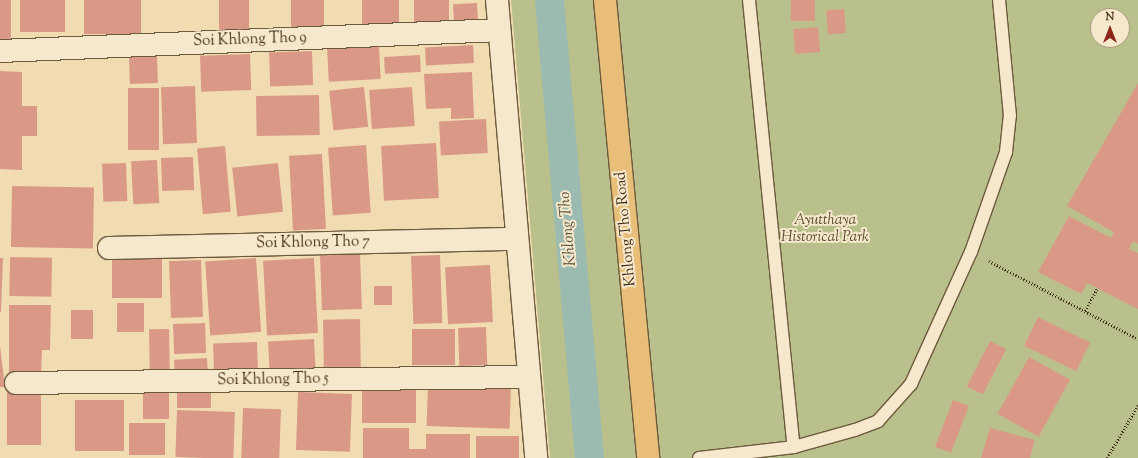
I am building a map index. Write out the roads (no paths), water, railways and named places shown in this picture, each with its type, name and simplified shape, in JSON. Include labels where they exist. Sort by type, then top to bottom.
[{"type":"main road","name":"Khlong Tho Road","points":[[605,0],[648,458]]},
{"type":"street","points":[[497,0],[536,458]]},
{"type":"street","name":"Soi Khlong Tho 9","points":[[0,51],[499,30]]},
{"type":"street","name":"Soi Khlong Tho 7","points":[[109,248],[517,239]]},
{"type":"street","name":"Soi Khlong Tho 5","points":[[16,384],[529,377]]},
{"type":"lane","points":[[749,0],[794,447]]},
{"type":"lane","points":[[699,458],[794,447],[878,421],[911,384],[971,252],[1006,152],[1010,116],[999,0]]},
{"type":"waterway","name":"Khlong Tho","points":[[549,0],[589,458]]},
{"type":"park label","name":"Ayutthaya Historical Park","points":[[825,228]]}]
